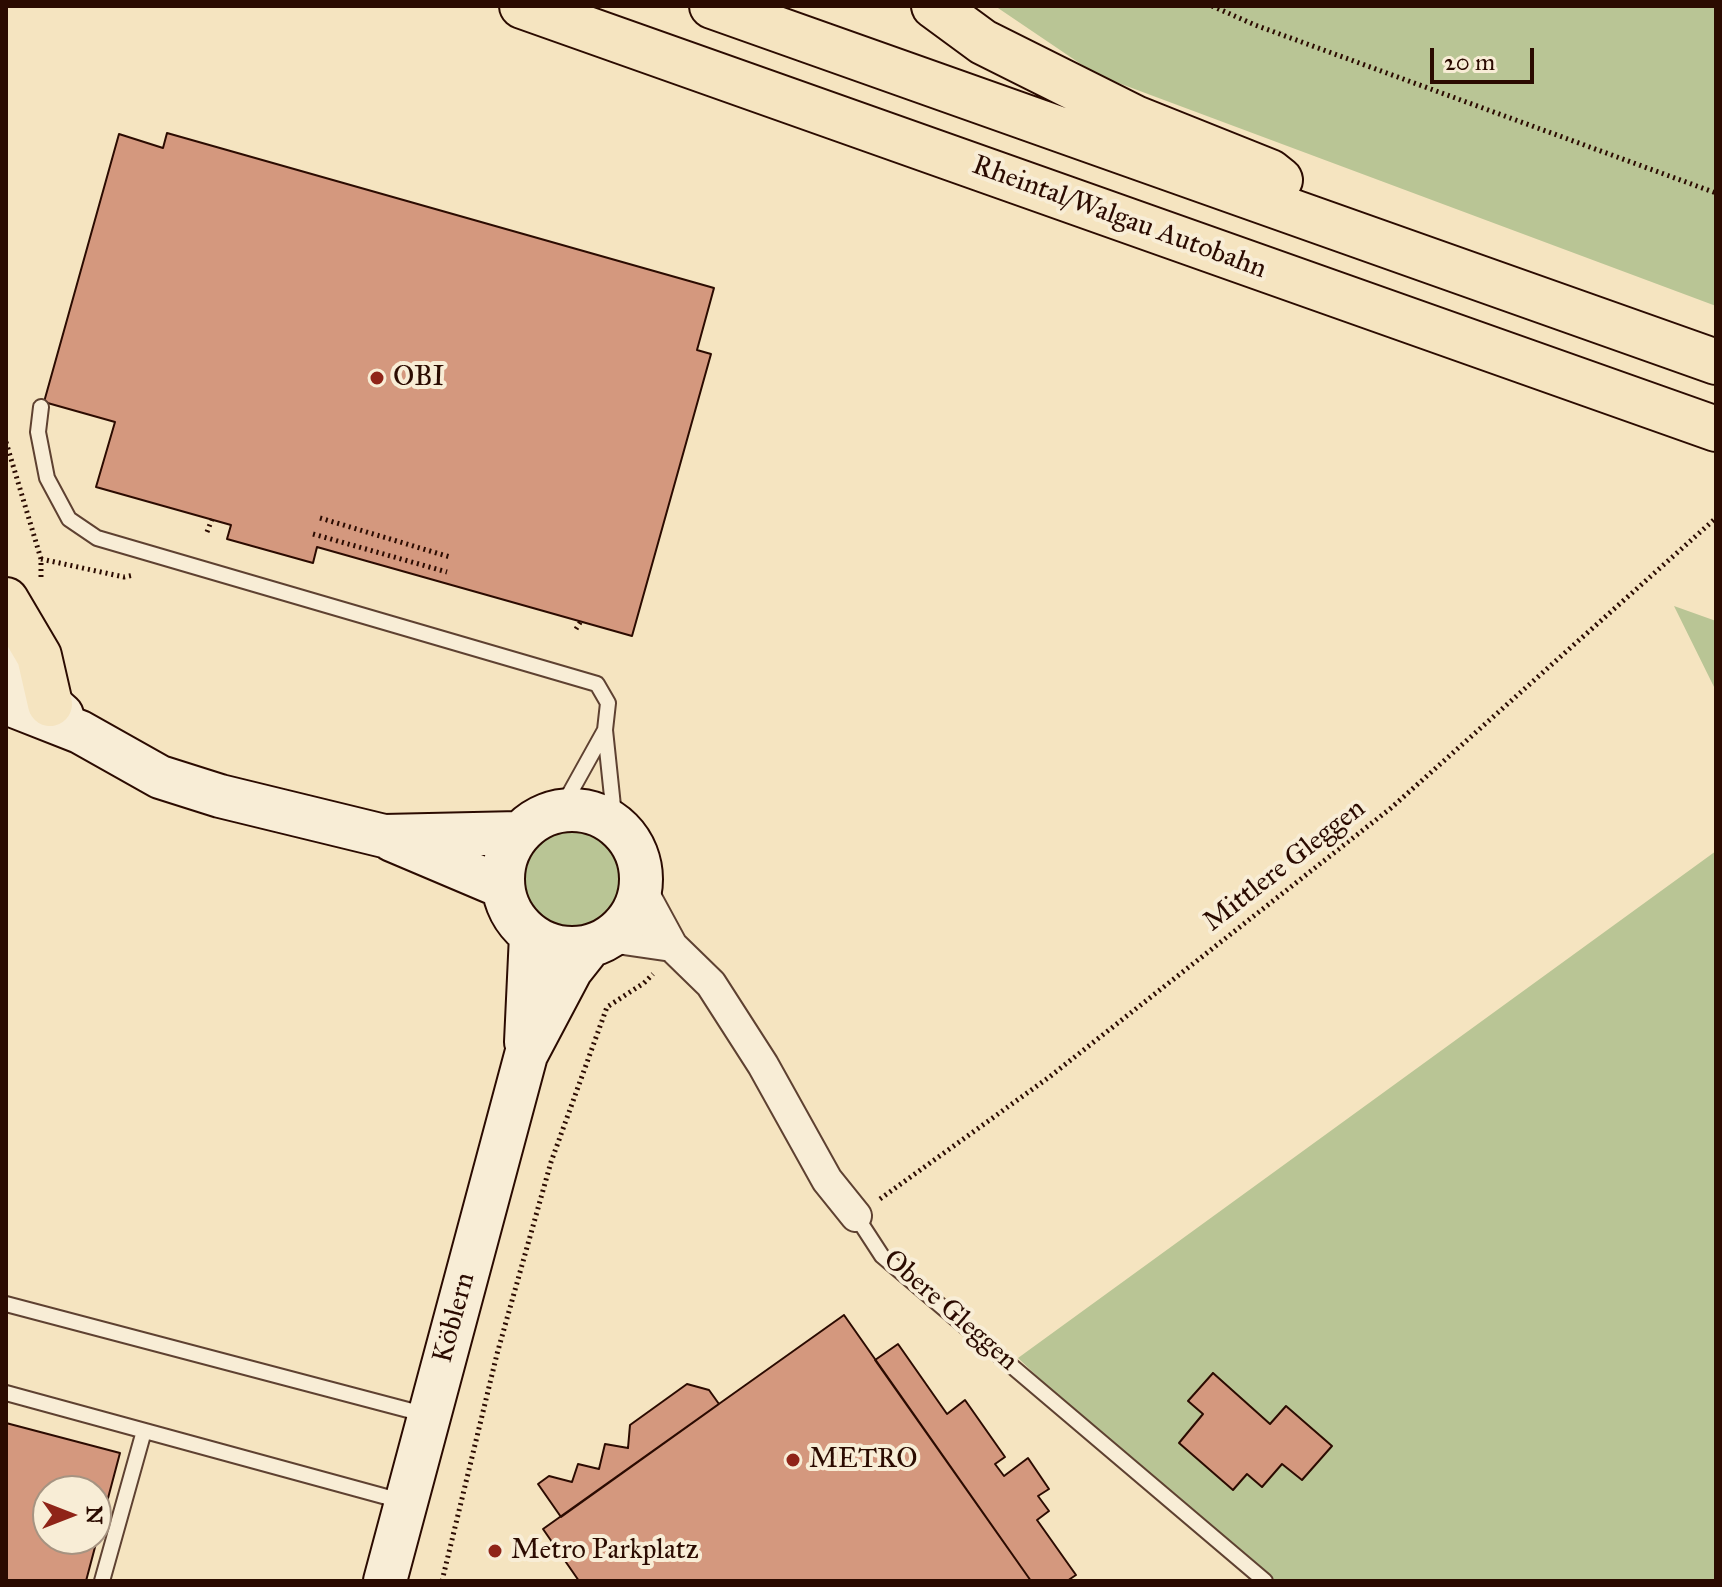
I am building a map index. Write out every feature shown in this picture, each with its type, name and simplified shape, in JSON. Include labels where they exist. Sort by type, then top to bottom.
[{"type":"main road","name":"Rheintal/Walgau Autobahn","points":[[522,6],[1716,429]]},
{"type":"main road","points":[[712,6],[1716,362]]},
{"type":"main road","points":[[934,6],[983,42],[1135,118],[1270,172],[1346,230]]},
{"type":"main road","points":[[22,596],[39,656],[65,718]]},
{"type":"street","points":[[6,665],[65,718],[160,777],[220,796],[384,836],[503,887]]},
{"type":"street","points":[[6,703],[65,718]]},
{"type":"street","points":[[640,887],[636,853],[615,825],[599,815],[560,811],[544,815],[519,833],[509,849],[503,887],[517,922],[531,935],[569,948],[600,941],[672,946]]},
{"type":"street","points":[[384,836],[519,833]]},
{"type":"street","name":"Obere Gleggen","points":[[640,887],[672,946],[711,984],[763,1065],[827,1180],[856,1216]]},
{"type":"street","name":"Köblern","points":[[526,1055],[571,970],[600,941],[625,923],[635,906],[640,887]]},
{"type":"street","name":"Köblern","points":[[385,1581],[526,1055],[531,935]]},
{"type":"lane","points":[[41,407],[38,432],[47,478],[69,519],[97,538],[597,684],[608,703],[605,730],[615,825]]},
{"type":"lane","points":[[560,811],[605,730]]},
{"type":"lane","name":"Obere Gleggen","points":[[856,1216],[882,1256],[1265,1581]]},
{"type":"lane","points":[[6,1304],[429,1415]]},
{"type":"lane","points":[[6,1393],[405,1502]]},
{"type":"lane","points":[[102,1581],[144,1431]]},
{"type":"path","points":[[1212,6],[1255,25],[1716,193]]},
{"type":"path","points":[[6,442],[41,559],[22,596]]},
{"type":"path","points":[[320,518],[450,557]]},
{"type":"path","name":"Mittlere Gleggen","points":[[856,1216],[1048,1078],[1391,808],[1716,518]]},
{"type":"path","points":[[207,532],[212,519]]},
{"type":"path","points":[[313,534],[447,572]]},
{"type":"path","points":[[41,559],[124,577],[140,573]]},
{"type":"path","points":[[576,629],[581,621]]},
{"type":"path","points":[[442,1581],[497,1354],[551,1162],[607,1007],[644,983],[672,946]]},
{"type":"green space","points":[[995,6],[1716,6],[1716,306],[1097,75]]},
{"type":"green space","points":[[1674,606],[1716,621],[1716,691]]},
{"type":"green space","points":[[570,830],[598,838],[612,852],[620,880],[612,908],[598,922],[570,930],[542,922],[528,908],[520,880],[528,852],[542,838]]},
{"type":"green space","points":[[1716,851],[1716,1581],[1251,1581],[1018,1358]]},
{"type":"building","name":"OBI","points":[[167,133],[714,288],[697,350],[711,354],[632,636],[317,547],[313,563],[227,539],[231,525],[96,487],[115,422],[44,402],[119,134],[163,148]]},
{"type":"building","name":"METRO","points":[[844,1315],[1031,1581],[579,1581],[543,1529]]},
{"type":"building","points":[[898,1344],[947,1414],[965,1400],[1005,1457],[995,1464],[1004,1476],[1028,1458],[1049,1489],[1038,1496],[1049,1511],[1037,1520],[1076,1575],[1067,1581],[1031,1581],[875,1360]]},
{"type":"building","points":[[1213,1373],[1270,1424],[1286,1406],[1332,1446],[1302,1480],[1282,1464],[1262,1487],[1247,1474],[1233,1490],[1179,1443],[1203,1414],[1188,1401]]},
{"type":"building","points":[[687,1384],[709,1390],[719,1404],[561,1517],[538,1484],[549,1476],[572,1482],[578,1464],[599,1469],[605,1444],[628,1448],[630,1425]]},
{"type":"building","points":[[6,1423],[120,1453],[112,1483],[112,1475],[32,1475],[32,1555],[93,1555],[86,1581],[6,1581]]},
{"type":"place","name":"OBI","points":[[377,378]]},
{"type":"place","name":"METRO","points":[[793,1460]]},
{"type":"place","name":"Metro Parkplatz","points":[[495,1551]]}]
